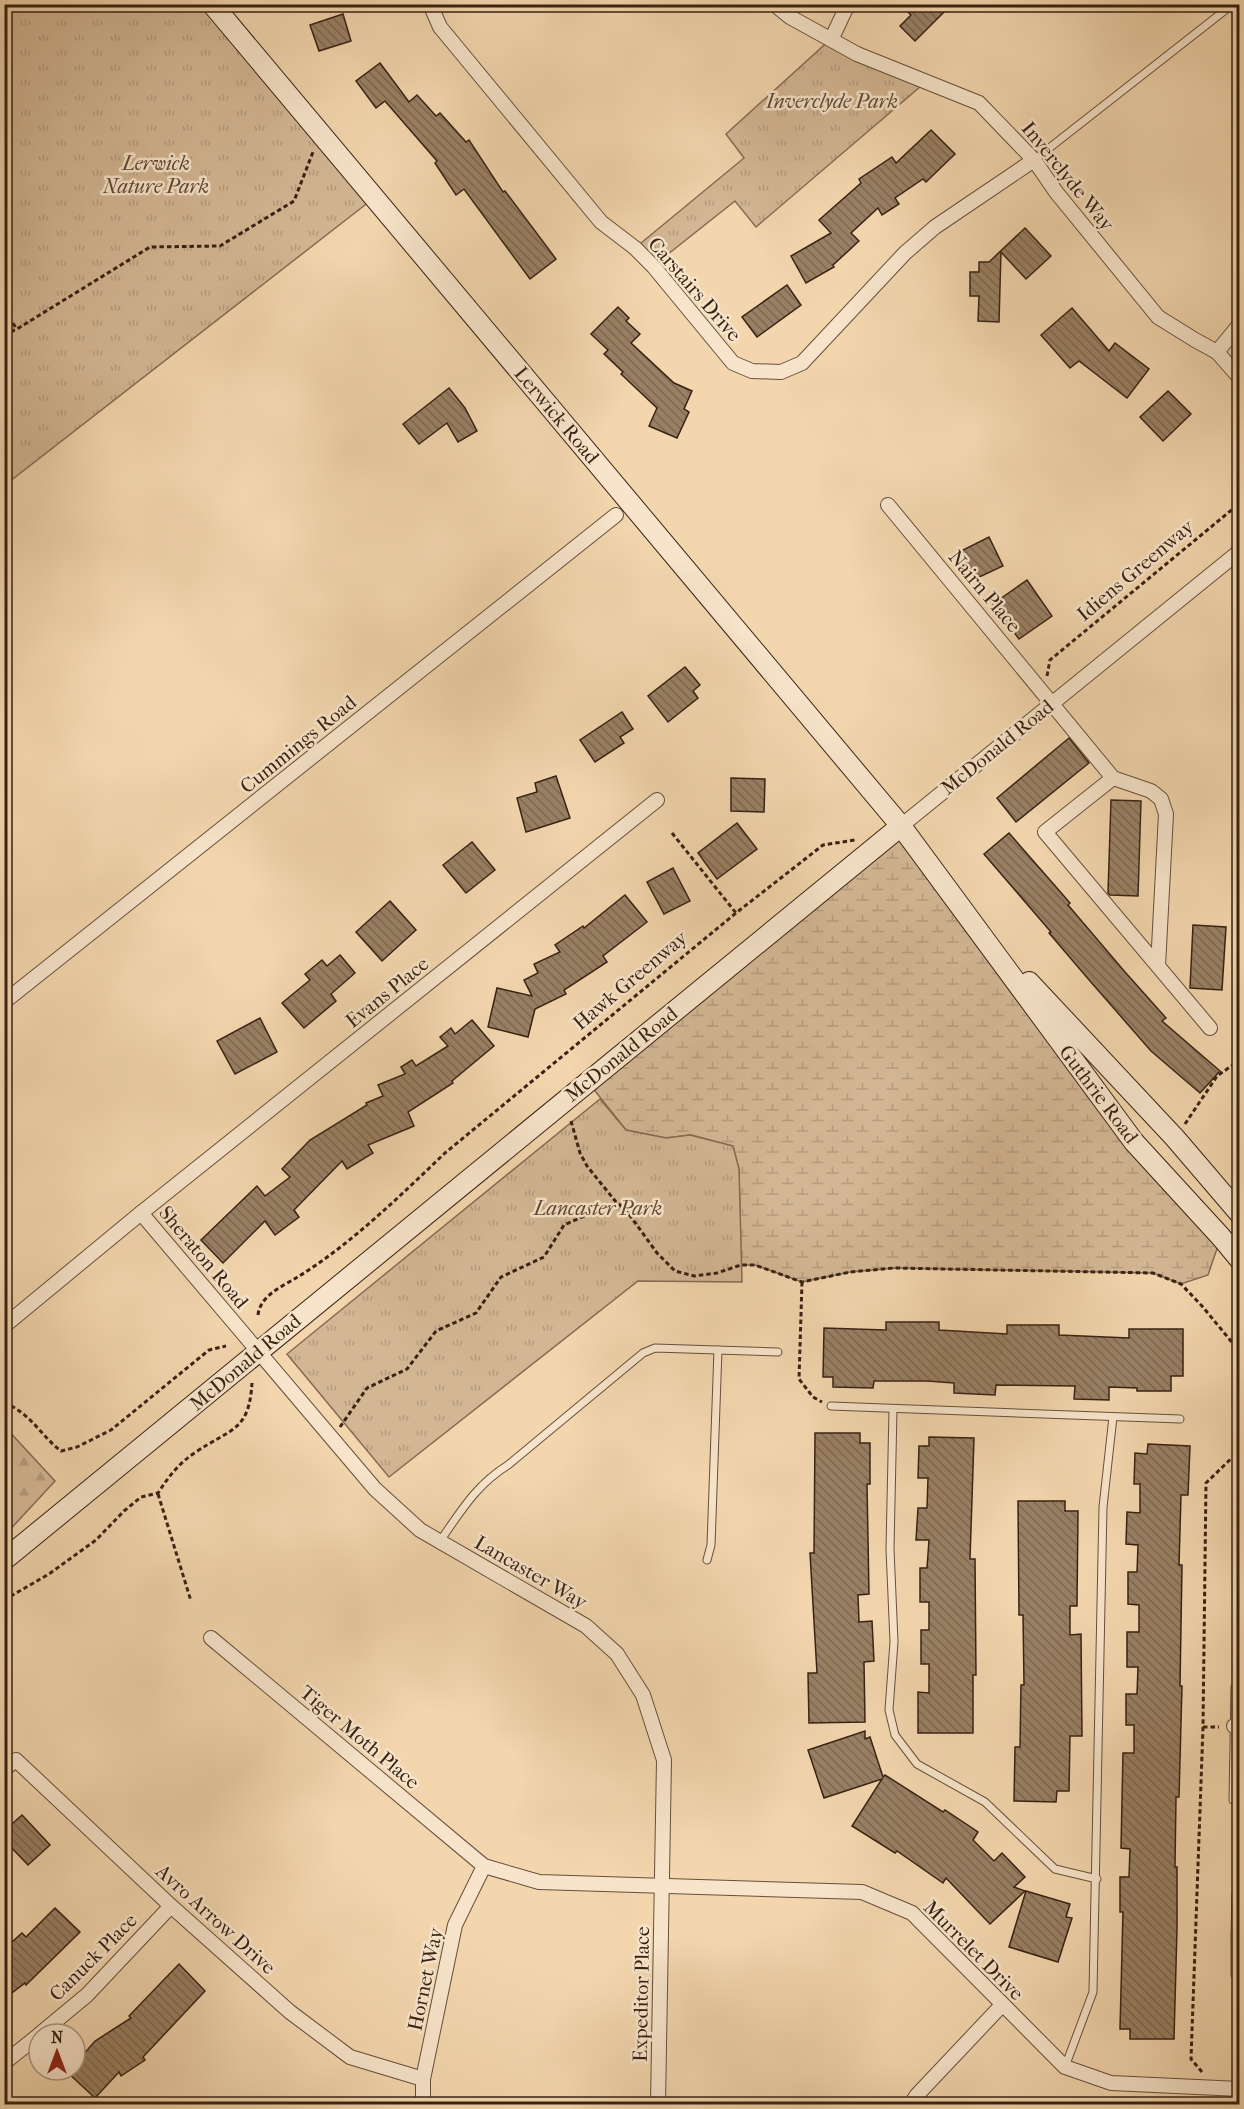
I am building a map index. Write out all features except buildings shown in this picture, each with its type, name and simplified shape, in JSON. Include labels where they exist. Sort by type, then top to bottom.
[{"type":"main road","name":"Lerwick Road","points":[[212,4],[901,826]]},
{"type":"main road","name":"Guthrie Road","points":[[901,826],[1134,1142],[1221,1237],[1239,1260]]},
{"type":"main road","name":"McDonald Road","points":[[4,1560],[901,826]]},
{"type":"main road","name":"Guthrie Road","points":[[969,919],[1175,1138],[1239,1214]]},
{"type":"street","name":"Carstairs Drive","points":[[430,4],[440,27],[601,222],[635,248],[653,266],[733,363],[752,371],[781,372],[802,363],[906,254],[935,227],[1034,160]]},
{"type":"street","name":"Inverclyde Way","points":[[774,4],[790,17],[832,38],[857,54],[979,102],[1034,160],[1056,192],[1158,317],[1217,352],[1239,378]]},
{"type":"street","points":[[832,38],[848,4]]},
{"type":"street","points":[[1217,352],[1239,324]]},
{"type":"street","name":"Nairn Place","points":[[888,506],[1113,778]]},
{"type":"street","name":"Cummings Road","points":[[4,1002],[616,515]]},
{"type":"street","name":"McDonald Road","points":[[901,826],[1239,551]]},
{"type":"street","points":[[1158,966],[1166,814],[1161,799],[1151,791],[1113,778],[1044,832],[1210,1028]]},
{"type":"street","name":"Evans Place","points":[[141,1214],[657,800]]},
{"type":"street","name":"Sheraton Road","points":[[4,1326],[141,1214],[259,1351]]},
{"type":"street","name":"Lancaster Way","points":[[259,1351],[375,1489],[420,1530],[586,1626],[617,1654],[643,1695],[664,1760],[662,1885]]},
{"type":"street","name":"Tiger Moth Place","points":[[212,1638],[484,1866]]},
{"type":"street","name":"Avro Arrow Drive","points":[[4,1769],[16,1760],[171,1906],[290,2012],[350,2057],[423,2079]]},
{"type":"street","name":"Murrelet Drive","points":[[484,1866],[539,1881],[862,1892],[912,1913],[1065,2067],[1111,2083],[1239,2089]]},
{"type":"street","name":"Hornet Way","points":[[423,2104],[423,2079],[455,1925],[484,1866]]},
{"type":"street","name":"Expeditor Place","points":[[658,2104],[662,1885]]},
{"type":"street","name":"Canuck Place","points":[[54,2022],[87,1995],[171,1906]]},
{"type":"street","points":[[911,2104],[1002,2005]]},
{"type":"street","name":"Canuck Place","points":[[4,2063],[27,2044]]},
{"type":"lane","points":[[1034,160],[1233,4]]},
{"type":"lane","points":[[440,1541],[475,1491],[490,1476],[507,1465],[643,1353],[656,1348],[778,1352]]},
{"type":"lane","points":[[707,1560],[711,1545],[718,1350]]},
{"type":"lane","points":[[831,1406],[1180,1419]]},
{"type":"lane","points":[[893,1409],[890,1549],[894,1642],[889,1710],[895,1735],[917,1764],[985,1802],[1055,1869],[1097,1879]]},
{"type":"lane","points":[[1065,2067],[1093,1992],[1103,1508],[1113,1417]]},
{"type":"lane","points":[[1239,1687],[1234,1687],[1237,1726],[1233,1800],[1239,1800]]},
{"type":"lane","points":[[1235,1975],[1236,1895]]},
{"type":"path","points":[[4,335],[150,247],[220,246],[294,201],[320,134]]},
{"type":"path","points":[[4,311],[17,329]]},
{"type":"path","name":"Idiens Greenway","points":[[1050,660],[1239,503]]},
{"type":"path","points":[[672,833],[736,913]]},
{"type":"path","name":"Hawk Greenway","points":[[258,1315],[259,1308],[266,1298],[318,1264],[400,1195],[445,1153],[736,913],[823,845],[861,839]]},
{"type":"path","points":[[1175,1138],[1217,1076],[1239,1060]]},
{"type":"path","points":[[562,1103],[574,1128],[579,1153],[587,1166],[616,1202],[626,1210],[657,1253],[675,1271],[694,1276],[717,1273],[741,1265],[755,1265],[802,1282],[850,1272],[894,1268],[1153,1273],[1181,1284],[1203,1306],[1239,1352]]},
{"type":"path","points":[[339,1429],[367,1388],[407,1369],[436,1331],[476,1313],[501,1277],[543,1257],[564,1226],[616,1202]]},
{"type":"path","points":[[802,1282],[799,1379],[813,1397],[831,1406]]},
{"type":"path","points":[[4,1403],[16,1407],[62,1450],[77,1447],[111,1430],[209,1350],[226,1346]]},
{"type":"path","points":[[4,1600],[49,1574],[96,1540],[141,1497],[158,1493],[173,1470],[196,1452],[236,1429],[245,1417],[250,1403],[252,1383]]},
{"type":"path","points":[[1191,2059],[1203,1739],[1206,1483],[1239,1450]]},
{"type":"path","points":[[158,1493],[191,1601]]},
{"type":"green space","name":"Lerwick Nature Park","points":[[5,5],[212,5],[374,198],[5,485]]},
{"type":"green space","name":"Inverclyde Park","points":[[832,38],[927,81],[756,227],[735,201],[653,266],[635,248],[744,158],[726,134]]},
{"type":"green space","points":[[901,826],[970,919],[1221,1237],[1208,1275],[1181,1284],[1153,1273],[894,1268],[850,1272],[802,1282],[755,1265],[741,1265],[739,1169],[733,1146],[691,1135],[666,1138],[626,1130],[588,1082]]},
{"type":"green space","name":"Lancaster Park","points":[[600,1099],[626,1130],[666,1138],[690,1135],[733,1146],[739,1169],[742,1282],[638,1281],[389,1477],[287,1354]]},
{"type":"green space","points":[[5,1427],[55,1481],[4,1535]]}]
